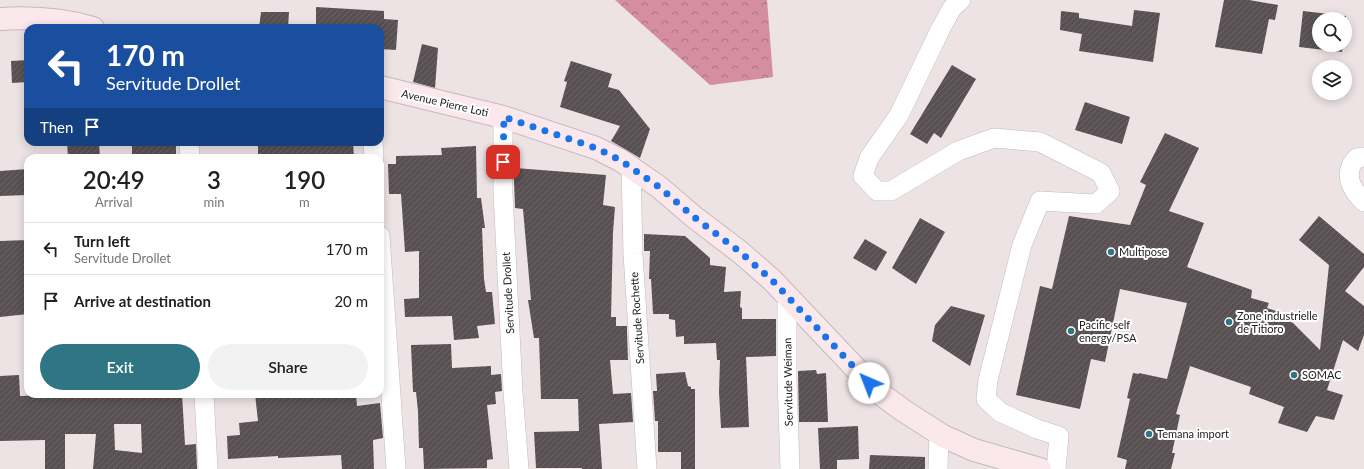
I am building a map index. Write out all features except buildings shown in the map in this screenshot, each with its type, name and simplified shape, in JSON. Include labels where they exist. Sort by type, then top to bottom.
[{"type":"main road","points":[[0,20],[36,18],[74,24]]},
{"type":"main road","name":"Avenue Pierre Loti","points":[[384,89],[504,117],[596,148],[631,167],[659,187],[694,217],[740,252],[772,280],[878,392],[904,411],[939,433],[974,450],[1040,469]]},
{"type":"street","points":[[961,0],[952,8],[948,15],[899,115],[869,158],[863,176],[877,191],[891,191],[958,151],[994,138],[1040,142],[1101,173],[1110,191],[1096,204],[1040,201],[1022,245],[988,380],[986,399],[1000,412],[1037,429],[1059,436],[1056,469]]},
{"type":"street","name":"Servitude Drollet","points":[[504,117],[503,193],[513,392],[519,469]]},
{"type":"street","points":[[1364,157],[1357,158],[1351,166],[1349,177],[1352,189],[1364,202]]},
{"type":"street","name":"Servitude Rochette","points":[[631,167],[633,254],[647,469]]},
{"type":"street","points":[[384,294],[396,469]]},
{"type":"street","name":"Servitude Weiman","points":[[787,296],[787,378],[790,469]]},
{"type":"street","points":[[204,398],[208,469]]},
{"type":"street","points":[[938,469],[939,433]]},
{"type":"green space","points":[[615,0],[767,0],[773,77],[710,85]]},
{"type":"place","name":"Multipose","points":[[1111,252]]},
{"type":"place","name":"Zone industrielle de Titioro","points":[[1229,322]]},
{"type":"place","name":"Pacific self energy/PSA","points":[[1071,331]]},
{"type":"place","name":"SOMAC","points":[[1294,375]]},
{"type":"place","name":"Temana import","points":[[1149,434]]},
{"type":"route","points":[[503,162],[504,117],[596,148],[620,160],[659,187],[694,217],[740,252],[772,280],[869,383]]}]
